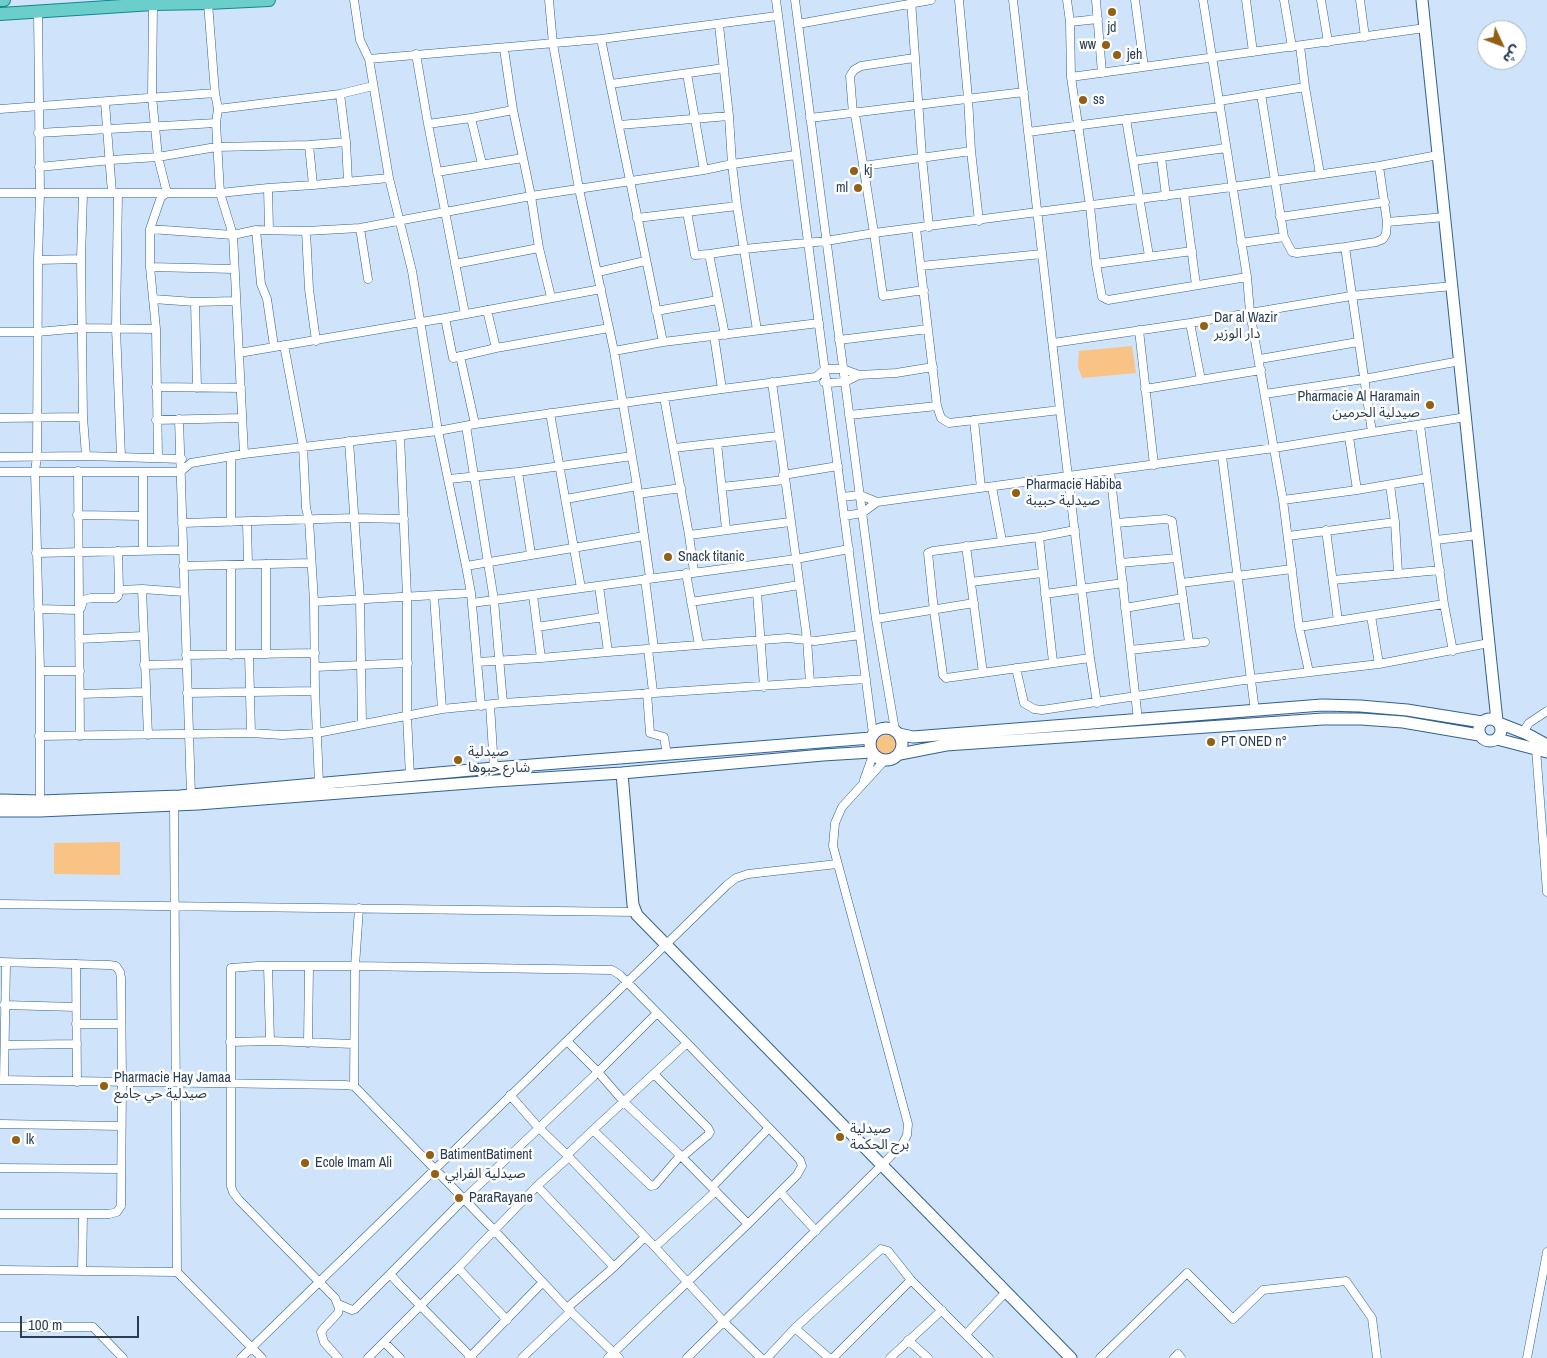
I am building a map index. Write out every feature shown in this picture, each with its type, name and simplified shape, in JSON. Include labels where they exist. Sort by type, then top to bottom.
[{"type":"main road","points":[[0,14],[153,4],[208,4],[269,0]]},
{"type":"main road","points":[[1422,0],[1490,660],[1501,733],[1497,739]]},
{"type":"main road","points":[[1480,735],[1478,728],[1486,708],[1490,660]]},
{"type":"main road","points":[[1322,705],[1407,710],[1482,722],[1491,718],[1523,732],[1543,749],[1497,739],[1487,741],[1480,735],[1403,722],[1323,718],[946,746],[900,754],[893,760],[884,761],[873,753],[870,747],[872,736],[877,731],[886,728],[913,737],[1322,705]]},
{"type":"main road","points":[[897,732],[902,740],[900,754]]},
{"type":"main road","points":[[0,800],[40,801],[191,795],[872,736]]},
{"type":"main road","points":[[0,812],[40,812],[174,805],[873,753]]},
{"type":"main road","points":[[622,773],[636,912],[666,945],[1071,1358]]},
{"type":"street","points":[[354,0],[360,40],[369,59],[390,178],[412,271],[438,431],[471,593],[481,706]]},
{"type":"street","points":[[549,0],[553,44],[579,188],[614,351],[638,490],[644,536],[651,649],[650,733],[664,737],[667,755]]},
{"type":"street","points":[[776,0],[872,736]]},
{"type":"street","points":[[795,0],[876,619],[897,732]]},
{"type":"street","points":[[798,24],[911,1],[931,0]]},
{"type":"street","points":[[958,0],[979,221]]},
{"type":"street","points":[[1013,0],[1060,410],[1090,658],[1098,703]]},
{"type":"street","points":[[1067,0],[1070,22],[1071,77],[1090,206],[1100,294],[1104,299],[1108,300],[1247,277]]},
{"type":"street","points":[[1096,0],[1102,73]]},
{"type":"street","points":[[1136,0],[1144,67]]},
{"type":"street","points":[[1203,0],[1247,277],[1250,312],[1260,359],[1283,500],[1299,627],[1309,672]]},
{"type":"street","points":[[1246,0],[1254,52]]},
{"type":"street","points":[[1284,0],[1292,47]]},
{"type":"street","points":[[1321,0],[1328,42]]},
{"type":"street","points":[[1360,0],[1365,37]]},
{"type":"street","points":[[911,1],[914,58],[929,227]]},
{"type":"street","points":[[153,4],[152,97],[154,127],[158,158],[167,193]]},
{"type":"street","points":[[208,4],[218,109],[216,147],[220,194],[233,235],[244,454]]},
{"type":"street","points":[[38,11],[40,193],[37,457],[35,471],[40,671],[40,801]]},
{"type":"street","points":[[369,59],[601,39],[777,16]]},
{"type":"street","points":[[1070,22],[1098,19]]},
{"type":"street","points":[[719,24],[737,206],[756,330]]},
{"type":"street","points":[[1071,77],[1425,28]]},
{"type":"street","points":[[601,39],[636,218],[663,342]]},
{"type":"street","points":[[1300,46],[1320,174]]},
{"type":"street","points":[[504,48],[513,110],[531,196],[539,248],[551,297]]},
{"type":"street","points":[[416,54],[465,314]]},
{"type":"street","points":[[914,58],[861,66],[854,70],[850,76],[854,114],[864,166],[883,296],[924,290]]},
{"type":"street","points":[[611,84],[724,68]]},
{"type":"street","points":[[687,74],[704,170]]},
{"type":"street","points":[[218,109],[340,94],[373,86]]},
{"type":"street","points":[[1028,132],[1219,104],[1261,94],[1305,87]]},
{"type":"street","points":[[810,118],[1024,92]]},
{"type":"street","points":[[0,110],[215,93]]},
{"type":"street","points":[[340,94],[346,142],[348,182]]},
{"type":"street","points":[[1261,94],[1280,217],[1284,237],[1292,252],[1345,247],[1376,242],[1382,239],[1386,234],[1387,222],[1379,166]]},
{"type":"street","points":[[105,102],[115,193],[116,328],[121,457]]},
{"type":"street","points":[[428,124],[513,110]]},
{"type":"street","points":[[619,125],[729,116]]},
{"type":"street","points":[[471,118],[482,164]]},
{"type":"street","points":[[1126,119],[1149,256]]},
{"type":"street","points":[[38,133],[216,123]]},
{"type":"street","points":[[39,166],[158,158],[216,147],[309,145],[346,142]]},
{"type":"street","points":[[309,145],[312,185]]},
{"type":"street","points":[[1133,161],[1226,148]]},
{"type":"street","points":[[864,166],[971,151]]},
{"type":"street","points":[[687,212],[695,255],[709,254],[826,241],[874,233],[1139,200],[1379,166],[1438,155]]},
{"type":"street","points":[[150,230],[233,235],[256,230],[306,231],[360,228],[579,188],[796,156]]},
{"type":"street","points":[[1162,157],[1166,196]]},
{"type":"street","points":[[437,172],[523,158]]},
{"type":"street","points":[[0,192],[220,194],[390,178]]},
{"type":"street","points":[[268,188],[269,230]]},
{"type":"street","points":[[158,458],[156,329],[150,267],[150,230],[160,201],[167,193]]},
{"type":"street","points":[[1184,193],[1196,285]]},
{"type":"street","points":[[83,194],[83,417],[86,456]]},
{"type":"street","points":[[1280,217],[1385,202]]},
{"type":"street","points":[[636,218],[737,206]]},
{"type":"street","points":[[1387,222],[1445,217]]},
{"type":"street","points":[[360,228],[368,279]]},
{"type":"street","points":[[916,228],[940,418],[945,422],[1060,410]]},
{"type":"street","points":[[256,230],[261,284],[267,299],[274,346]]},
{"type":"street","points":[[306,231],[309,289],[316,341]]},
{"type":"street","points":[[1241,243],[1284,237]]},
{"type":"street","points":[[1345,247],[1372,432]]},
{"type":"street","points":[[455,264],[539,248]]},
{"type":"street","points":[[1096,264],[1192,251]]},
{"type":"street","points":[[709,254],[724,335]]},
{"type":"street","points":[[921,266],[1042,254]]},
{"type":"street","points":[[38,260],[82,259]]},
{"type":"street","points":[[598,272],[645,260]]},
{"type":"street","points":[[150,267],[234,269]]},
{"type":"street","points":[[1053,343],[1190,323],[1352,296],[1452,286]]},
{"type":"street","points":[[239,353],[274,346],[316,341],[601,289]]},
{"type":"street","points":[[153,299],[195,302],[236,301]]},
{"type":"street","points":[[656,310],[718,300]]},
{"type":"street","points":[[195,302],[197,388]]},
{"type":"street","points":[[487,310],[496,348]]},
{"type":"street","points":[[445,318],[453,358],[496,348],[609,328]]},
{"type":"street","points":[[614,351],[663,342],[819,323]]},
{"type":"street","points":[[1190,323],[1202,380]]},
{"type":"street","points":[[0,332],[37,332],[83,328],[156,329]]},
{"type":"street","points":[[839,340],[928,329]]},
{"type":"street","points":[[1139,330],[1154,465]]},
{"type":"street","points":[[714,336],[722,389]]},
{"type":"street","points":[[1260,359],[1358,342]]},
{"type":"street","points":[[284,345],[303,446],[306,508],[309,520],[314,602],[318,783]]},
{"type":"street","points":[[460,356],[475,424]]},
{"type":"street","points":[[1265,394],[1364,379],[1460,361]]},
{"type":"street","points":[[0,472],[180,472],[191,463],[244,454],[438,431],[475,424],[772,382],[816,377],[827,383],[845,382],[859,375],[933,366]]},
{"type":"street","points":[[816,377],[825,369],[843,369],[859,375]]},
{"type":"street","points":[[1145,389],[1261,370]]},
{"type":"street","points":[[772,382],[807,639],[810,683]]},
{"type":"street","points":[[156,387],[240,388]]},
{"type":"street","points":[[664,397],[689,535],[691,602],[699,645]]},
{"type":"street","points":[[849,415],[937,406]]},
{"type":"street","points":[[550,413],[582,588]]},
{"type":"street","points":[[0,418],[83,417]]},
{"type":"street","points":[[844,516],[862,513],[877,502],[1222,456],[1466,417]]},
{"type":"street","points":[[156,420],[241,418]]},
{"type":"street","points":[[179,419],[191,795]]},
{"type":"street","points":[[974,420],[981,488]]},
{"type":"street","points":[[1420,425],[1444,604],[1453,651]]},
{"type":"street","points":[[466,426],[494,600],[503,703]]},
{"type":"street","points":[[400,436],[407,596],[407,716],[410,776]]},
{"type":"street","points":[[674,448],[778,436]]},
{"type":"street","points":[[1349,436],[1357,490]]},
{"type":"street","points":[[349,441],[360,599],[362,724]]},
{"type":"street","points":[[717,444],[726,529]]},
{"type":"street","points":[[232,456],[232,522]]},
{"type":"street","points":[[449,479],[518,472],[632,456]]},
{"type":"street","points":[[1222,456],[1256,711]]},
{"type":"street","points":[[0,457],[180,458],[191,463]]},
{"type":"street","points":[[722,487],[784,478],[838,466]]},
{"type":"street","points":[[78,471],[80,736]]},
{"type":"street","points":[[1110,471],[1138,720]]},
{"type":"street","points":[[143,472],[143,551]]},
{"type":"street","points":[[518,472],[531,554]]},
{"type":"street","points":[[1283,500],[1427,478]]},
{"type":"street","points":[[1390,484],[1395,522],[1398,573]]},
{"type":"street","points":[[992,487],[1002,542]]},
{"type":"street","points":[[566,499],[638,490],[680,488]]},
{"type":"street","points":[[842,497],[860,495],[877,502]]},
{"type":"street","points":[[77,515],[144,516]]},
{"type":"street","points":[[182,523],[355,518],[404,519]]},
{"type":"street","points":[[1116,523],[1169,520],[1173,524],[1189,642]]},
{"type":"street","points":[[247,522],[248,564]]},
{"type":"street","points":[[689,535],[790,522]]},
{"type":"street","points":[[1288,536],[1395,522]]},
{"type":"street","points":[[1075,530],[928,553],[934,611],[943,675],[949,678],[1090,658]]},
{"type":"street","points":[[1326,530],[1338,621]]},
{"type":"street","points":[[1436,540],[1478,535]]},
{"type":"street","points":[[466,566],[644,536]]},
{"type":"street","points":[[1039,537],[1053,662]]},
{"type":"street","points":[[966,546],[983,673]]},
{"type":"street","points":[[472,603],[849,549]]},
{"type":"street","points":[[36,552],[183,550]]},
{"type":"street","points":[[79,609],[83,600],[91,598],[116,598],[118,596],[118,551]]},
{"type":"street","points":[[1120,563],[1177,558]]},
{"type":"street","points":[[183,566],[311,563]]},
{"type":"street","points":[[266,564],[266,654]]},
{"type":"street","points":[[231,566],[231,655]]},
{"type":"street","points":[[1181,583],[1292,569]]},
{"type":"street","points":[[1333,580],[1440,570]]},
{"type":"street","points":[[971,582],[1042,572]]},
{"type":"street","points":[[1045,594],[1122,583]]},
{"type":"street","points":[[691,602],[800,585]]},
{"type":"street","points":[[599,586],[608,652]]},
{"type":"street","points":[[119,590],[142,589],[184,592]]},
{"type":"street","points":[[142,589],[148,735]]},
{"type":"street","points":[[757,592],[764,687]]},
{"type":"street","points":[[314,602],[471,593]]},
{"type":"street","points":[[533,595],[541,658]]},
{"type":"street","points":[[434,596],[442,710]]},
{"type":"street","points":[[1125,608],[1183,598]]},
{"type":"street","points":[[876,619],[974,603]]},
{"type":"street","points":[[1299,627],[1444,604]]},
{"type":"street","points":[[38,609],[79,609]]},
{"type":"street","points":[[1371,616],[1379,664]]},
{"type":"street","points":[[537,627],[603,617]]},
{"type":"street","points":[[478,662],[788,638],[815,641],[860,635]]},
{"type":"street","points":[[79,639],[143,636]]},
{"type":"street","points":[[1130,650],[1189,642],[1205,642]]},
{"type":"street","points":[[1016,668],[1024,703],[1034,709],[1042,710],[1251,679],[1379,664],[1489,643]]},
{"type":"street","points":[[186,655],[315,653]]},
{"type":"street","points":[[249,655],[250,733]]},
{"type":"street","points":[[314,667],[408,663]]},
{"type":"street","points":[[144,665],[186,664]]},
{"type":"street","points":[[40,671],[80,671]]},
{"type":"street","points":[[39,736],[250,733],[282,735],[317,732],[442,710],[490,704],[866,679]]},
{"type":"street","points":[[187,693],[315,691]]},
{"type":"street","points":[[80,694],[146,692]]},
{"type":"street","points":[[490,704],[494,768]]},
{"type":"street","points":[[1523,732],[1529,723],[1547,711]]},
{"type":"street","points":[[1543,749],[1547,892]]},
{"type":"street","points":[[859,788],[873,753]]},
{"type":"street","points":[[687,1358],[882,1165],[903,1143],[907,1134],[908,1124],[833,846],[835,823],[842,808],[884,761]]},
{"type":"street","points":[[174,805],[178,1272]]},
{"type":"street","points":[[241,1358],[727,885],[736,878],[754,873],[837,864]]},
{"type":"street","points":[[0,904],[636,912]]},
{"type":"street","points":[[354,1086],[355,966],[359,908]]},
{"type":"street","points":[[0,1214],[114,1214],[120,1209],[121,1169],[122,1082],[120,972],[116,966],[109,965],[3,963],[5,1045],[2,1080],[77,1082],[122,1082],[231,1084],[345,1084],[354,1086],[614,1356],[686,1282],[801,1171],[800,1160],[616,972],[606,970],[355,966],[231,968],[230,1042],[231,1084],[231,1186],[233,1192],[335,1298],[338,1304],[338,1313],[321,1332],[324,1342],[338,1358]]},
{"type":"street","points":[[76,964],[77,1082]]},
{"type":"street","points":[[268,966],[270,1041]]},
{"type":"street","points":[[308,966],[308,1043]]},
{"type":"street","points":[[4,1005],[76,1007]]},
{"type":"street","points":[[338,1304],[352,1310],[355,1309],[464,1199],[598,1072],[656,1012]]},
{"type":"street","points":[[76,1024],[120,1024]]},
{"type":"street","points":[[230,1042],[270,1041],[354,1044]]},
{"type":"street","points":[[567,1041],[624,1102],[748,1224]]},
{"type":"street","points":[[368,1358],[592,1130],[687,1043]]},
{"type":"street","points":[[5,1045],[77,1044]]},
{"type":"street","points":[[592,1130],[651,1186],[655,1185],[681,1157],[710,1132],[654,1074]]},
{"type":"street","points":[[510,1096],[724,1322],[761,1358]]},
{"type":"street","points":[[0,1124],[120,1126]]},
{"type":"street","points":[[655,1247],[714,1189],[768,1128]]},
{"type":"street","points":[[0,1168],[121,1169]]},
{"type":"street","points":[[537,1186],[614,1267]]},
{"type":"street","points":[[780,1192],[816,1231]]},
{"type":"street","points":[[82,1270],[83,1215]]},
{"type":"street","points":[[522,1358],[645,1237]]},
{"type":"street","points":[[767,1358],[795,1328],[881,1249],[888,1251],[911,1280],[988,1358]]},
{"type":"street","points":[[1528,1358],[1547,1252]]},
{"type":"street","points":[[458,1268],[507,1320]]},
{"type":"street","points":[[0,1270],[178,1272],[262,1358]]},
{"type":"street","points":[[1100,1358],[1187,1273],[1233,1319],[1263,1290],[1346,1281],[1372,1318],[1377,1358]]},
{"type":"street","points":[[390,1274],[471,1357],[543,1282]]},
{"type":"street","points":[[833,1358],[911,1280]]},
{"type":"street","points":[[966,1334],[1006,1292]]},
{"type":"street","points":[[890,1358],[942,1310]]},
{"type":"street","points":[[0,1327],[93,1327],[123,1358]]},
{"type":"street","points":[[795,1328],[829,1358]]},
{"type":"street","points":[[908,1340],[928,1358]]},
{"type":"street","points":[[384,1342],[400,1358]]},
{"type":"street","points":[[1174,1358],[1178,1354],[1182,1358]]},
{"type":"shaded area","points":[[1132,346],[1136,373],[1082,378],[1078,367],[1079,351]]},
{"type":"shaded area","points":[[887,735],[896,738],[899,747],[896,756],[887,759],[878,756],[875,747],[878,738]]},
{"type":"shaded area","points":[[120,842],[120,875],[54,874],[54,843]]},
{"type":"place","name":"jd","points":[[1112,12]]},
{"type":"place","name":"ww","points":[[1106,45]]},
{"type":"place","name":"jeh","points":[[1117,55]]},
{"type":"place","name":"ss","points":[[1083,100]]},
{"type":"place","name":"kj","points":[[854,171]]},
{"type":"place","name":"ml","points":[[858,188]]},
{"type":"place","name":"Dar al Wazir دار الوزير","points":[[1204,326]]},
{"type":"place","name":"Pharmacie Al Haramain صيدلية الحرمين","points":[[1430,405]]},
{"type":"place","name":"Pharmacie Habiba صيدلية حبيبة","points":[[1016,493]]},
{"type":"place","name":"Snack titanic","points":[[668,557]]},
{"type":"place","name":"PT ONED n°","points":[[1211,742]]},
{"type":"place","name":"صيدلية شارع حبوها","points":[[458,760]]},
{"type":"place","name":"Pharmacie Hay Jamaa صيدلية حي جامع","points":[[104,1086]]},
{"type":"place","name":"صيدلية برج الحكمة","points":[[840,1137]]},
{"type":"place","name":"lk","points":[[16,1140]]},
{"type":"place","name":"BatimentBatiment","points":[[430,1155]]},
{"type":"place","name":"Ecole Imam Ali","points":[[305,1163]]},
{"type":"place","name":"صيدلية الفرابي","points":[[435,1174]]},
{"type":"place","name":"ParaRayane","points":[[459,1198]]}]
